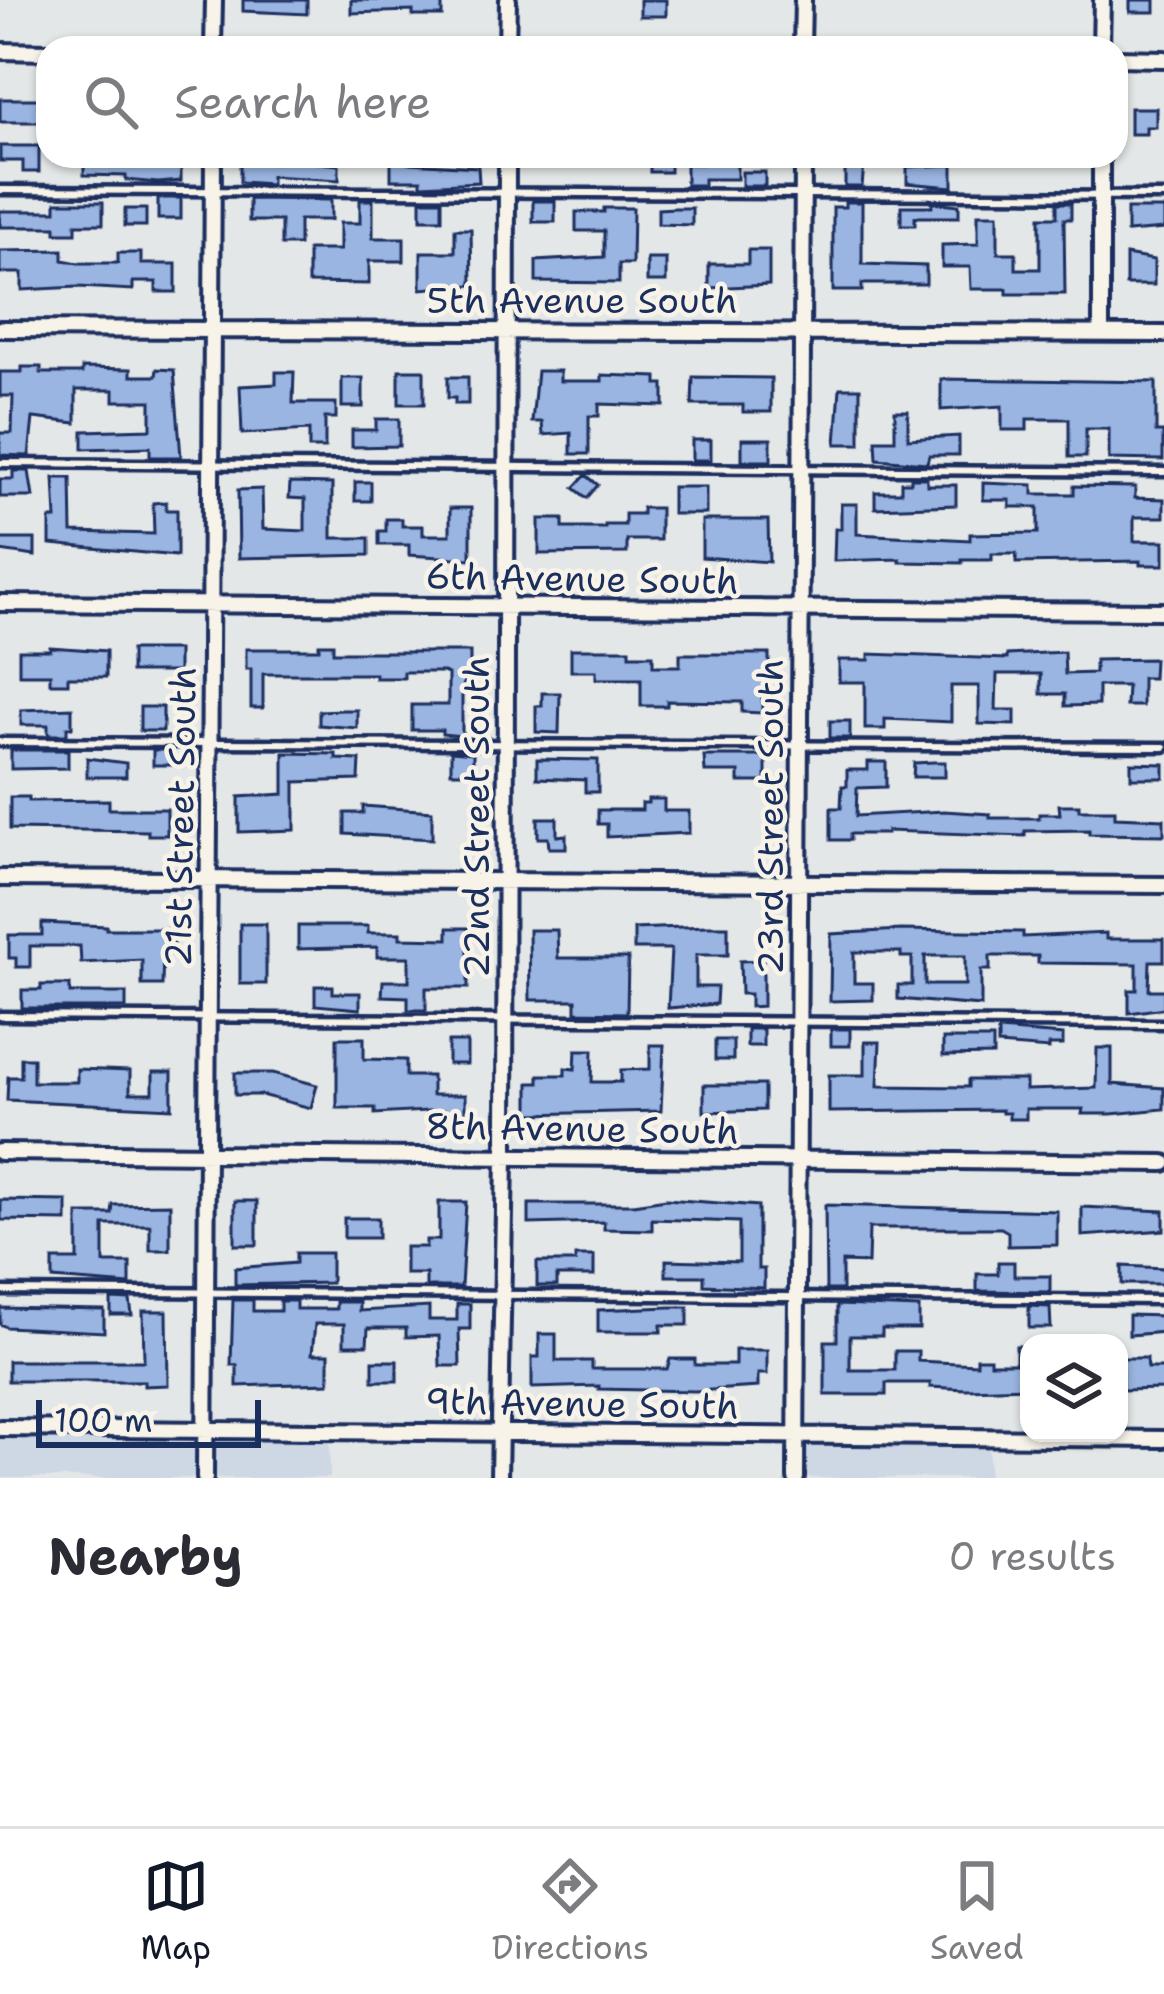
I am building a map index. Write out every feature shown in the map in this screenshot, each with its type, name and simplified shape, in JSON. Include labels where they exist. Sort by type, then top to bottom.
[{"type":"street","points":[[213,36],[214,0]]},
{"type":"street","points":[[508,0],[508,36]]},
{"type":"street","points":[[802,36],[803,0]]},
{"type":"street","points":[[1102,0],[1102,36]]},
{"type":"street","points":[[0,51],[36,52]]},
{"type":"street","points":[[1128,58],[1164,59]]},
{"type":"street","name":"21st Street South","points":[[206,1478],[213,168]]},
{"type":"street","name":"22nd Street South","points":[[499,1478],[505,1157],[507,168]]},
{"type":"street","name":"23rd Street South","points":[[796,1478],[803,168]]},
{"type":"street","points":[[1101,168],[1101,333]]},
{"type":"street","name":"5th Avenue South","points":[[0,329],[1164,334]]},
{"type":"street","name":"6th Avenue South","points":[[0,603],[1164,611]]},
{"type":"street","points":[[0,878],[1164,886]]},
{"type":"street","name":"8th Avenue South","points":[[0,1152],[1164,1163]]},
{"type":"street","name":"9th Avenue South","points":[[0,1428],[1164,1438]]},
{"type":"lane","points":[[0,190],[1164,196]]},
{"type":"lane","points":[[0,464],[1164,472]]},
{"type":"lane","points":[[0,742],[1164,747]]},
{"type":"lane","points":[[0,1016],[1164,1024]]},
{"type":"lane","points":[[0,1291],[1164,1300]]},
{"type":"shaded area","points":[[0,1428],[330,1430],[330,1478],[0,1478]]},
{"type":"shaded area","points":[[796,1436],[989,1437],[989,1478],[796,1478]]},
{"type":"building","points":[[243,0],[307,0],[307,14],[243,11]]},
{"type":"building","points":[[351,0],[442,0],[442,16],[413,16],[413,11],[351,13]]},
{"type":"building","points":[[640,0],[666,0],[666,16],[640,16]]},
{"type":"building","points":[[1130,0],[1155,0],[1155,12],[1130,12]]},
{"type":"building","points":[[0,99],[36,99],[36,122],[0,122]]},
{"type":"building","points":[[1130,108],[1156,108],[1156,127],[1146,127],[1146,134],[1130,134]]},
{"type":"building","points":[[0,146],[36,146],[39,172],[23,172],[23,161],[0,161]]},
{"type":"building","points":[[84,168],[181,168],[181,181],[158,183],[84,175]]},
{"type":"building","points":[[240,168],[339,168],[339,180],[271,176],[271,184],[240,182]]},
{"type":"building","points":[[391,168],[478,168],[479,182],[421,185],[421,180],[391,180]]},
{"type":"building","points":[[686,168],[737,168],[737,179],[704,179],[704,185],[686,185]]},
{"type":"building","points":[[845,168],[864,168],[862,187],[845,187]]},
{"type":"building","points":[[907,168],[953,168],[953,187],[907,183]]},
{"type":"building","points":[[742,172],[765,172],[765,186],[742,186]]},
{"type":"building","points":[[158,198],[181,198],[181,219],[158,219]]},
{"type":"building","points":[[249,199],[331,200],[331,220],[299,220],[299,245],[281,245],[281,221],[249,221]]},
{"type":"building","points":[[360,200],[373,200],[373,238],[404,238],[404,261],[369,261],[369,284],[308,283],[308,250],[340,250],[340,223],[360,223]]},
{"type":"building","points":[[421,200],[442,200],[442,219],[421,219]]},
{"type":"building","points":[[533,201],[555,201],[555,222],[533,222]]},
{"type":"building","points":[[56,202],[103,202],[103,224],[76,224],[76,233],[56,233],[56,227],[0,227],[0,211],[56,211]]},
{"type":"building","points":[[845,202],[862,202],[862,264],[926,266],[926,284],[862,284],[862,291],[833,291],[833,207],[845,207]]},
{"type":"building","points":[[932,202],[959,205],[959,217],[915,217],[915,225],[901,225],[901,206],[932,206]]},
{"type":"building","points":[[1057,203],[1071,203],[1071,219],[1064,219],[1065,294],[971,289],[970,267],[942,267],[942,245],[978,244],[978,214],[998,214],[998,253],[1016,253],[1016,269],[1040,269],[1040,217],[1057,217]]},
{"type":"building","points":[[604,208],[633,208],[632,264],[619,264],[619,283],[536,282],[536,261],[604,257],[604,231],[576,231],[576,212],[604,212]]},
{"type":"building","points":[[692,208],[692,225],[658,224],[658,209]]},
{"type":"building","points":[[125,209],[146,209],[146,226],[125,226]]},
{"type":"building","points":[[1127,209],[1164,209],[1164,229],[1127,232]]},
{"type":"building","points":[[455,229],[471,229],[472,285],[421,289],[421,252],[455,252]]},
{"type":"building","points":[[63,250],[63,260],[78,263],[118,263],[118,253],[141,253],[141,264],[176,264],[176,292],[156,292],[156,282],[133,282],[133,290],[22,290],[22,273],[0,273],[0,251]]},
{"type":"building","points":[[748,250],[769,250],[769,285],[709,288],[709,264],[748,264]]},
{"type":"building","points":[[1126,255],[1154,260],[1154,285],[1126,285]]},
{"type":"building","points":[[647,259],[666,259],[666,282],[647,282]]},
{"type":"building","points":[[22,367],[41,367],[41,373],[131,369],[131,376],[174,370],[181,457],[150,457],[150,447],[83,449],[83,431],[151,429],[151,401],[114,401],[114,390],[76,390],[76,423],[33,418],[29,456],[0,455],[0,433],[12,433],[13,396],[0,396],[0,372],[22,372]]},
{"type":"building","points":[[399,370],[424,370],[424,404],[399,404]]},
{"type":"building","points":[[537,371],[560,371],[560,381],[602,381],[602,375],[657,377],[657,384],[664,384],[664,406],[599,404],[599,416],[589,416],[589,454],[571,454],[571,433],[543,435],[542,422],[532,422]]},
{"type":"building","points":[[276,372],[294,372],[293,403],[336,403],[336,418],[325,418],[325,448],[309,448],[309,430],[242,434],[240,386],[276,384]]},
{"type":"building","points":[[448,377],[468,377],[468,404],[455,404],[455,398],[448,398]]},
{"type":"building","points":[[693,377],[771,378],[771,412],[743,412],[743,405],[692,405]]},
{"type":"building","points":[[342,378],[363,378],[363,407],[342,407]]},
{"type":"building","points":[[941,379],[1156,382],[1156,432],[1163,432],[1163,460],[1109,459],[1109,429],[1086,429],[1086,457],[1069,457],[1069,419],[1027,419],[1027,430],[1002,430],[1002,406],[941,410]]},
{"type":"building","points":[[840,388],[860,388],[860,444],[836,444]]},
{"type":"building","points":[[895,411],[908,411],[908,439],[959,436],[959,455],[929,455],[927,463],[877,459],[876,440],[895,440]]},
{"type":"building","points":[[376,419],[399,419],[399,446],[352,447],[352,430],[376,430]]},
{"type":"building","points":[[742,439],[771,439],[771,461],[742,461]]},
{"type":"building","points":[[692,440],[711,440],[711,460],[692,460]]},
{"type":"building","points":[[13,471],[29,471],[33,497],[0,497],[0,479],[13,479]]},
{"type":"building","points":[[586,475],[598,485],[587,498],[574,488]]},
{"type":"building","points":[[54,478],[71,478],[72,532],[154,534],[153,503],[166,502],[166,510],[177,510],[177,556],[50,544],[50,519],[56,519]]},
{"type":"building","points":[[911,478],[927,478],[927,485],[956,485],[956,505],[875,508],[875,492],[901,492],[901,482],[911,482]]},
{"type":"building","points":[[355,482],[371,482],[371,501],[355,501]]},
{"type":"building","points":[[290,483],[332,484],[332,538],[369,538],[369,555],[239,558],[238,490],[262,489],[263,529],[305,531],[305,499],[289,498]]},
{"type":"building","points":[[983,483],[1033,485],[1033,494],[1074,494],[1074,486],[1135,487],[1135,498],[1164,499],[1164,517],[1134,517],[1134,541],[1164,541],[1164,565],[1140,565],[1140,561],[1016,563],[1016,554],[992,554],[992,560],[962,563],[834,561],[841,504],[857,504],[857,534],[970,540],[970,534],[1038,533],[1038,507],[983,500]]},
{"type":"building","points":[[672,487],[706,487],[706,514],[672,514]]},
{"type":"building","points":[[450,508],[471,508],[471,559],[409,555],[409,545],[379,545],[379,531],[386,531],[386,519],[402,519],[402,526],[423,526],[423,535],[450,535]]},
{"type":"building","points":[[642,508],[660,508],[660,540],[627,540],[627,553],[539,554],[539,519],[563,519],[563,528],[605,528],[625,525],[625,514],[642,514]]},
{"type":"building","points":[[702,520],[768,520],[769,562],[702,557]]},
{"type":"building","points":[[0,539],[35,539],[35,556],[0,551]]},
{"type":"building","points":[[319,644],[333,644],[333,652],[470,652],[470,674],[465,674],[462,697],[462,736],[412,730],[412,705],[448,705],[448,674],[443,672],[404,672],[404,678],[263,674],[263,708],[251,708],[246,649],[319,649]]},
{"type":"building","points":[[571,649],[630,649],[630,655],[653,655],[653,666],[680,666],[680,654],[769,654],[769,695],[762,695],[762,713],[742,712],[742,702],[667,701],[667,706],[641,706],[641,679],[596,679],[596,671],[571,671]]},
{"type":"building","points":[[19,650],[106,651],[106,677],[68,677],[68,683],[50,683],[50,674],[19,674]]},
{"type":"building","points":[[131,650],[178,650],[178,672],[131,672]]},
{"type":"building","points":[[1064,652],[1065,674],[1095,673],[1095,660],[1154,659],[1153,678],[1142,678],[1142,706],[1126,706],[1127,686],[1098,686],[1098,705],[1065,706],[1065,694],[1041,694],[1041,674],[997,674],[996,710],[1015,710],[1015,725],[979,724],[979,686],[951,686],[951,722],[885,719],[885,729],[865,729],[865,682],[839,682],[839,660],[869,660],[869,654],[1007,659],[1007,655]]},
{"type":"building","points":[[542,693],[560,693],[559,733],[536,732],[536,706],[542,706]]},
{"type":"building","points":[[140,707],[163,707],[163,731],[140,731]]},
{"type":"building","points":[[72,708],[67,735],[48,735],[48,725],[21,725],[21,710]]},
{"type":"building","points":[[357,710],[357,728],[319,725],[319,711]]},
{"type":"building","points":[[830,721],[850,721],[850,738],[830,738]]},
{"type":"building","points":[[11,750],[68,750],[68,768],[11,769]]},
{"type":"building","points":[[153,750],[173,750],[173,765],[153,765]]},
{"type":"building","points":[[451,751],[473,753],[473,772],[451,772]]},
{"type":"building","points":[[284,753],[336,754],[336,759],[360,760],[359,780],[295,782],[295,830],[239,832],[239,797],[284,794]]},
{"type":"building","points":[[704,756],[766,756],[766,782],[739,782],[739,772],[705,772]]},
{"type":"building","points":[[87,758],[126,763],[126,777],[87,777]]},
{"type":"building","points":[[537,759],[598,760],[598,792],[585,792],[585,780],[537,778]]},
{"type":"building","points":[[868,762],[886,762],[886,787],[857,788],[856,816],[944,811],[990,814],[990,818],[1039,818],[1039,814],[1060,814],[1059,805],[1079,805],[1079,810],[1115,810],[1115,817],[1164,819],[1164,835],[1089,834],[1089,830],[1025,831],[1025,836],[887,831],[831,840],[831,808],[841,808],[847,770],[868,770]]},
{"type":"building","points":[[945,762],[945,777],[913,777],[914,763]]},
{"type":"building","points":[[1131,763],[1164,764],[1164,778],[1131,778]]},
{"type":"building","points":[[10,797],[109,800],[109,809],[167,809],[167,835],[10,829]]},
{"type":"building","points":[[648,799],[664,799],[664,811],[689,811],[689,833],[607,837],[607,824],[598,824],[598,810],[642,810]]},
{"type":"building","points":[[363,806],[432,811],[432,839],[345,834],[345,813],[363,813]]},
{"type":"building","points":[[538,818],[557,818],[557,836],[566,835],[566,848],[549,848],[548,838],[538,838]]},
{"type":"building","points":[[42,923],[173,929],[173,954],[163,954],[162,985],[142,985],[142,960],[81,963],[80,946],[30,946],[30,967],[16,967],[16,958],[9,958],[9,935],[42,935]]},
{"type":"building","points":[[240,924],[266,924],[266,984],[240,984]]},
{"type":"building","points":[[298,926],[368,926],[368,933],[448,939],[448,928],[468,928],[468,988],[426,988],[426,1010],[408,1010],[408,997],[382,996],[383,981],[409,981],[409,957],[377,957],[377,947],[298,949]]},
{"type":"building","points":[[728,926],[728,955],[696,955],[696,987],[717,987],[716,1004],[668,1008],[671,949],[634,949],[634,929]]},
{"type":"building","points":[[529,930],[557,930],[558,958],[628,958],[627,1013],[576,1012],[576,1000],[530,1000]]},
{"type":"building","points":[[901,930],[1023,932],[1023,937],[1106,933],[1106,939],[1164,939],[1164,961],[1150,961],[1149,990],[1164,990],[1164,1008],[1129,1013],[1129,990],[1137,990],[1137,964],[1038,963],[1038,956],[990,956],[990,970],[981,970],[981,1006],[898,999],[898,985],[912,985],[912,957],[901,957],[901,952],[854,952],[854,983],[873,983],[873,1000],[830,1001],[831,934]],"holes":[[[925,956],[965,956],[965,985],[925,985]]]},
{"type":"building","points":[[763,960],[763,1006],[750,1007],[750,994],[741,994],[740,961]]},
{"type":"building","points":[[41,985],[70,985],[70,993],[126,993],[126,1008],[22,1008],[22,990],[41,990]]},
{"type":"building","points":[[315,986],[333,986],[333,993],[360,993],[360,1009],[315,1005]]},
{"type":"building","points":[[747,1029],[763,1029],[763,1046],[747,1046]]},
{"type":"building","points":[[831,1029],[850,1029],[850,1046],[831,1046]]},
{"type":"building","points":[[998,1030],[1063,1035],[1063,1045],[1049,1045],[1049,1049],[998,1045]]},
{"type":"building","points":[[337,1038],[364,1038],[364,1059],[406,1060],[406,1076],[432,1076],[432,1095],[465,1095],[465,1116],[444,1116],[444,1110],[375,1114],[375,1108],[337,1108]]},
{"type":"building","points":[[943,1039],[993,1039],[993,1055],[943,1056]]},
{"type":"building","points":[[715,1040],[733,1040],[733,1060],[715,1060]]},
{"type":"building","points":[[448,1042],[467,1042],[467,1064],[448,1064]]},
{"type":"building","points":[[865,1042],[880,1042],[878,1086],[968,1087],[968,1080],[1026,1080],[1026,1090],[1096,1088],[1097,1048],[1112,1048],[1112,1084],[1164,1088],[1164,1109],[1082,1114],[1083,1109],[1026,1109],[1026,1119],[1009,1119],[1009,1113],[1002,1110],[829,1112],[829,1075],[865,1075]]},
{"type":"building","points":[[650,1045],[664,1045],[661,1111],[529,1114],[529,1083],[539,1083],[539,1075],[565,1075],[565,1068],[575,1069],[576,1050],[593,1050],[592,1082],[621,1082],[621,1070],[650,1069]]},
{"type":"building","points":[[21,1058],[33,1058],[33,1082],[77,1082],[77,1069],[130,1071],[130,1093],[153,1093],[153,1072],[172,1072],[172,1108],[7,1100],[8,1077],[21,1077]]},
{"type":"building","points":[[235,1073],[273,1073],[317,1085],[311,1108],[261,1095],[235,1095]]},
{"type":"building","points":[[704,1085],[764,1085],[764,1110],[704,1112]]},
{"type":"building","points":[[666,1199],[758,1206],[758,1269],[764,1269],[764,1288],[704,1285],[704,1276],[666,1276],[666,1260],[739,1262],[739,1222],[652,1219],[652,1230],[604,1229],[604,1222],[529,1224],[529,1204],[633,1204]]},
{"type":"building","points":[[1,1200],[67,1201],[67,1221],[1,1220]]},
{"type":"building","points":[[235,1201],[257,1201],[257,1245],[235,1245]]},
{"type":"building","points":[[439,1202],[466,1202],[461,1287],[426,1287],[426,1274],[405,1274],[405,1247],[426,1247],[426,1240],[439,1240]]},
{"type":"building","points":[[170,1204],[170,1250],[150,1250],[150,1225],[104,1225],[104,1263],[130,1263],[130,1285],[53,1279],[53,1260],[78,1260],[78,1214],[112,1214],[113,1205]]},
{"type":"building","points":[[825,1205],[1057,1211],[1057,1245],[1008,1246],[1008,1232],[1001,1228],[869,1228],[868,1263],[842,1262],[842,1290],[826,1290]]},
{"type":"building","points":[[1082,1207],[1164,1211],[1164,1230],[1082,1236]]},
{"type":"building","points":[[344,1218],[378,1218],[378,1238],[344,1238]]},
{"type":"building","points":[[296,1253],[331,1253],[331,1283],[235,1285],[235,1268],[296,1263]]},
{"type":"building","points":[[575,1256],[594,1256],[594,1276],[557,1276],[557,1286],[537,1286],[537,1262],[575,1262]]},
{"type":"building","points":[[998,1262],[1014,1262],[1014,1276],[1050,1276],[1050,1292],[977,1291],[977,1274],[998,1274]]},
{"type":"building","points":[[1122,1266],[1164,1268],[1164,1284],[1122,1284]]},
{"type":"building","points":[[111,1299],[130,1300],[132,1315],[111,1315]]},
{"type":"building","points":[[233,1300],[253,1300],[253,1311],[280,1311],[280,1301],[296,1301],[296,1309],[336,1309],[336,1302],[359,1302],[359,1311],[429,1307],[429,1320],[457,1320],[457,1304],[470,1304],[470,1329],[459,1329],[460,1366],[440,1366],[439,1336],[406,1337],[406,1328],[368,1328],[367,1345],[344,1345],[344,1324],[315,1324],[312,1354],[329,1354],[329,1383],[237,1386],[237,1365],[231,1365]]},
{"type":"building","points":[[837,1305],[919,1308],[919,1329],[882,1329],[882,1336],[850,1336],[850,1370],[895,1370],[895,1351],[918,1351],[918,1361],[977,1364],[977,1358],[990,1358],[990,1363],[1016,1363],[1016,1346],[1020,1346],[1020,1387],[886,1383],[886,1395],[825,1395],[825,1341],[837,1341]]},
{"type":"building","points":[[1029,1306],[1050,1307],[1051,1328],[1029,1328]]},
{"type":"building","points":[[688,1307],[688,1325],[661,1325],[661,1332],[598,1332],[598,1310]]},
{"type":"building","points":[[0,1308],[104,1310],[104,1332],[6,1327],[0,1324]]},
{"type":"building","points":[[143,1311],[167,1311],[168,1385],[8,1381],[8,1361],[144,1361]]},
{"type":"building","points":[[1129,1315],[1164,1316],[1164,1332],[1129,1335]]},
{"type":"building","points":[[539,1334],[556,1334],[556,1361],[592,1361],[592,1369],[667,1369],[670,1359],[695,1359],[695,1365],[735,1365],[735,1350],[767,1350],[767,1374],[758,1374],[758,1387],[695,1391],[532,1388],[532,1357],[539,1357]]},
{"type":"building","points":[[1128,1358],[1147,1358],[1147,1368],[1164,1368],[1164,1389],[1128,1390]]},
{"type":"building","points":[[373,1361],[397,1361],[397,1381],[373,1381]]}]
